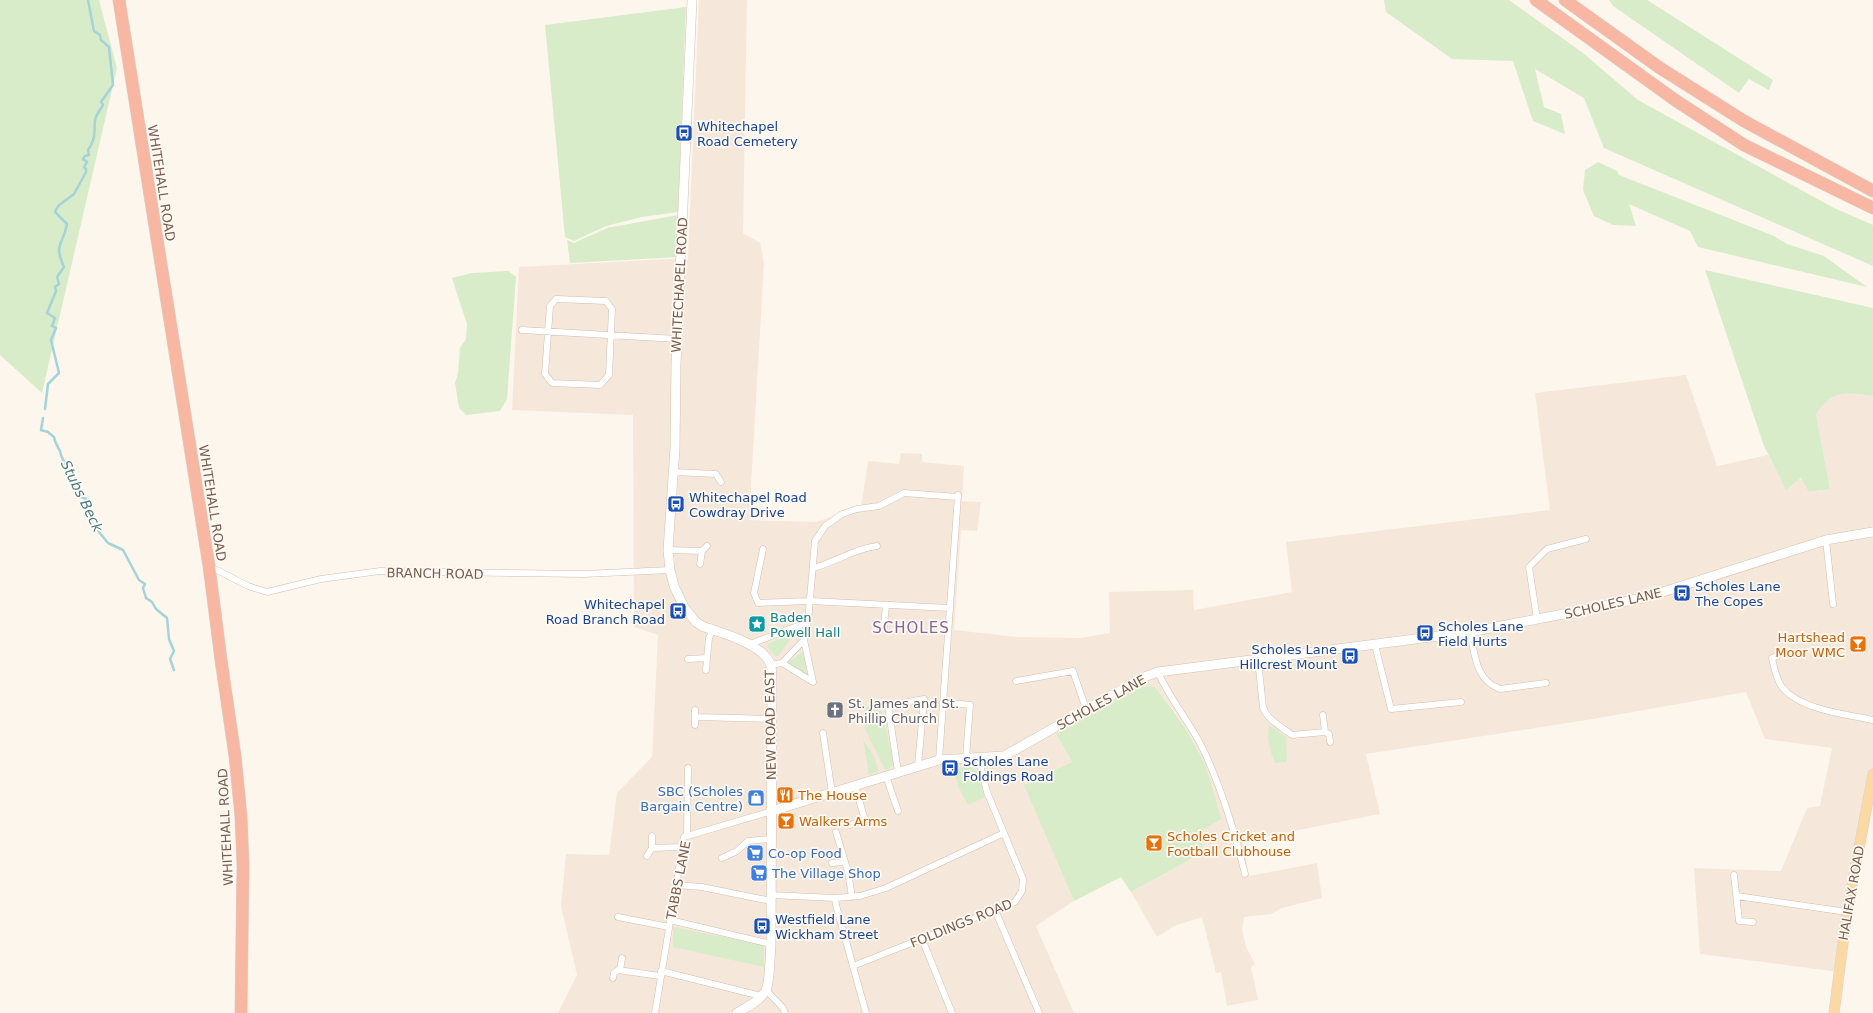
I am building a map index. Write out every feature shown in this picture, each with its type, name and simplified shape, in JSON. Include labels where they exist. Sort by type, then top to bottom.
[{"type":"highway","name":"WHITEHALL ROAD","points":[[119,0],[209,566],[220,660],[235,756],[243,865],[242,1013]]},
{"type":"highway","points":[[1536,0],[1675,100],[1744,145],[1873,208]]},
{"type":"highway","points":[[1565,0],[1660,68],[1744,121],[1873,191]]},
{"type":"main road","name":"WHITECHAPEL ROAD","points":[[670,570],[668,550],[675,448],[677,339],[692,0]]},
{"type":"main road","name":"SCHOLES LANE","points":[[772,811],[939,760],[1004,756],[1086,709],[1158,672],[1470,632],[1538,619],[1648,597],[1826,540],[1873,532]]},
{"type":"main road","name":"NEW ROAD EAST","points":[[670,570],[674,586],[688,612],[696,622],[750,644],[770,665],[772,719],[771,944],[764,993]]},
{"type":"main road","name":"HALIFAX ROAD","points":[[1834,1013],[1847,912],[1873,774]]},
{"type":"main road","points":[[737,1013],[752,1005],[764,993]]},
{"type":"street","points":[[556,299],[606,302],[612,309],[611,335],[609,375],[600,385],[552,383],[545,374],[550,306],[556,299]]},
{"type":"street","points":[[522,330],[677,339]]},
{"type":"street","points":[[673,472],[716,474],[721,482]]},
{"type":"street","points":[[782,663],[813,682],[804,640],[808,622],[815,541],[825,526],[842,514],[857,509],[880,506],[904,493],[958,495],[939,760]]},
{"type":"street","points":[[1538,619],[1529,567],[1547,549],[1586,539]]},
{"type":"street","points":[[1826,540],[1833,604]]},
{"type":"street","points":[[813,568],[832,563],[862,548],[877,546]]},
{"type":"street","points":[[668,550],[704,549],[700,564]]},
{"type":"street","points":[[763,549],[754,593],[758,602],[810,601],[950,608]]},
{"type":"street","name":"BRANCH ROAD","points":[[209,566],[248,586],[267,592],[321,579],[380,571],[584,574],[670,570]]},
{"type":"street","points":[[884,627],[886,605]]},
{"type":"street","points":[[750,644],[808,622]]},
{"type":"street","points":[[706,670],[709,638],[713,630]]},
{"type":"street","points":[[1470,632],[1482,678],[1495,687],[1500,689],[1546,683]]},
{"type":"street","points":[[770,665],[782,663],[804,640]]},
{"type":"street","points":[[1375,645],[1391,709],[1461,702]]},
{"type":"street","points":[[1777,656],[1772,658],[1775,672],[1781,686],[1792,697],[1813,707],[1873,720]]},
{"type":"street","points":[[688,659],[707,658]]},
{"type":"street","points":[[1258,660],[1265,713],[1292,735],[1325,732]]},
{"type":"street","points":[[1016,681],[1074,671],[1086,709]]},
{"type":"street","points":[[1158,672],[1165,690],[1203,748],[1237,840],[1245,874]]},
{"type":"street","points":[[898,772],[888,706],[924,699],[918,766]]},
{"type":"street","points":[[943,702],[970,705],[966,758]]},
{"type":"street","points":[[695,710],[695,725]]},
{"type":"street","points":[[1323,715],[1325,732],[1329,734],[1330,742]]},
{"type":"street","points":[[695,717],[772,719]]},
{"type":"street","points":[[823,733],[832,793]]},
{"type":"street","name":"FOLDINGS ROAD","points":[[853,966],[1015,902],[1022,891],[1023,878],[987,792],[978,757]]},
{"type":"street","points":[[686,835],[688,768]]},
{"type":"street","points":[[886,776],[898,811]]},
{"type":"street","points":[[850,825],[865,820],[854,786]]},
{"type":"street","name":"TABBS LANE","points":[[655,1013],[684,836],[772,811]]},
{"type":"street","points":[[836,832],[845,862],[852,897]]},
{"type":"street","points":[[676,885],[702,887],[771,898],[835,898],[860,896],[886,888],[1004,833]]},
{"type":"street","points":[[647,856],[652,848],[652,836]]},
{"type":"street","points":[[722,858],[737,851],[748,841],[771,839]]},
{"type":"street","points":[[652,848],[681,848]]},
{"type":"street","points":[[832,863],[845,862]]},
{"type":"street","points":[[1734,876],[1739,921]]},
{"type":"street","points":[[1737,896],[1847,912]]},
{"type":"street","points":[[835,898],[866,1013]]},
{"type":"street","points":[[995,910],[1039,1013]]},
{"type":"street","points":[[618,918],[669,923],[771,944]]},
{"type":"street","points":[[1732,924],[1739,921],[1753,922]]},
{"type":"street","points":[[922,939],[952,1013]]},
{"type":"street","points":[[619,970],[622,958]]},
{"type":"street","points":[[613,978],[614,973],[619,970],[661,973],[764,993],[783,1008],[785,1013]]},
{"type":"shaded area","points":[[699,0],[747,0],[743,233],[760,243],[764,263],[749,520],[816,522],[861,507],[868,461],[899,464],[901,453],[922,454],[922,462],[964,466],[962,501],[981,502],[977,531],[961,530],[954,630],[1017,637],[1080,638],[1110,633],[1109,592],[1193,590],[1194,610],[1292,592],[1286,542],[1550,510],[1535,393],[1686,375],[1717,466],[1768,455],[1786,489],[1802,478],[1809,492],[1830,489],[1816,414],[1823,403],[1841,392],[1873,396],[1873,774],[1839,972],[1700,954],[1694,868],[1781,871],[1807,808],[1820,806],[1832,748],[1765,739],[1746,692],[1587,720],[1366,754],[1380,814],[1243,841],[1249,876],[1317,863],[1322,898],[1282,908],[1271,914],[1244,917],[1242,929],[1246,947],[1255,964],[1251,967],[1258,1000],[1227,1006],[1221,972],[1216,973],[1202,917],[1174,926],[1157,937],[1131,892],[1204,852],[1199,832],[1214,791],[1198,750],[1176,713],[1155,687],[1144,686],[1131,691],[1056,734],[1072,762],[1025,785],[1074,901],[1036,926],[1074,1013],[558,1013],[577,975],[561,906],[566,854],[609,855],[617,793],[652,757],[658,635],[634,627],[633,415],[512,410],[519,267],[688,258]]},
{"type":"green space","points":[[0,0],[99,0],[117,68],[42,393],[0,355]]},
{"type":"green space","points":[[1384,0],[1509,0],[1583,53],[1638,100],[1834,208],[1873,225],[1873,266],[1604,148],[1584,98],[1535,69],[1544,107],[1561,114],[1565,134],[1533,121],[1513,61],[1452,59],[1386,12]]},
{"type":"green space","points":[[1609,0],[1647,0],[1773,80],[1769,90],[1749,79],[1739,93],[1613,6]]},
{"type":"green space","points":[[686,7],[678,212],[642,217],[606,226],[574,241],[565,237],[545,25]]},
{"type":"green space","points":[[1598,162],[1617,171],[1619,175],[1774,236],[1787,244],[1824,256],[1867,287],[1698,247],[1690,231],[1629,204],[1636,226],[1613,225],[1594,216],[1583,190],[1585,170]]},
{"type":"green space","points":[[678,215],[678,257],[570,263],[567,240],[574,243],[607,228]]},
{"type":"green space","points":[[1705,270],[1873,308],[1873,396],[1841,394],[1829,400],[1816,414],[1830,489],[1809,492],[1801,478],[1786,490],[1764,446]]},
{"type":"green space","points":[[508,271],[516,277],[507,399],[500,411],[466,415],[459,408],[455,383],[458,373],[460,348],[466,339],[467,324],[452,278],[472,273]]},
{"type":"green space","points":[[792,634],[793,636],[778,656],[775,656],[767,646],[769,643]]},
{"type":"green space","points":[[804,651],[807,673],[805,674],[787,663]]},
{"type":"green space","points":[[1144,686],[1155,687],[1178,717],[1192,741],[1208,774],[1221,819],[1199,832],[1204,852],[1131,892],[1121,877],[1074,901],[1024,785],[1072,762],[1056,734],[1131,691]]},
{"type":"green space","points":[[880,703],[894,765],[886,770],[868,735],[864,723],[864,707]]},
{"type":"green space","points":[[1269,725],[1286,737],[1287,762],[1275,763],[1269,745]]},
{"type":"green space","points":[[863,739],[875,759],[878,769],[877,772],[869,775]]},
{"type":"green space","points":[[969,766],[977,771],[985,797],[968,805],[959,788],[953,769]]},
{"type":"green space","points":[[673,927],[764,945],[764,967],[673,947]]},
{"type":"waterway","name":"Stubs Beck","points":[[45,409],[48,384],[59,373],[51,340],[56,328],[52,326],[55,318],[47,313],[56,291],[55,287],[59,284],[57,277],[64,267],[59,253],[59,248],[67,224],[55,212],[58,206],[74,194],[86,172],[84,167],[87,162],[83,159],[85,156],[89,155],[88,150],[93,139],[95,120],[103,105],[101,102],[113,85],[109,47],[101,40],[100,35],[94,31],[88,0]]},
{"type":"waterway","name":"Stubs Beck","points":[[43,418],[41,430],[48,432],[54,437],[79,496],[86,499],[83,505],[91,522],[108,543],[123,550],[139,580],[145,584],[143,588],[146,598],[152,602],[156,609],[167,618],[169,639],[174,651],[170,659],[174,670]]},
{"type":"place","name":"Whitechapel Road Cemetery","points":[[684,133]]},
{"type":"place","name":"Whitechapel Road Cowdray Drive","points":[[676,504]]},
{"type":"place","name":"Scholes Lane The Copes","points":[[1682,593]]},
{"type":"place","name":"Whitechapel Road Branch Road","points":[[678,611]]},
{"type":"place","name":"Baden Powell Hall","points":[[757,624]]},
{"type":"place","name":"Scholes Lane Field Hurts","points":[[1425,633]]},
{"type":"place","name":"Hartshead Moor WMC","points":[[1858,644]]},
{"type":"place","name":"Scholes Lane Hillcrest Mount","points":[[1350,656]]},
{"type":"place","name":"St. James and St. Phillip Church","points":[[835,710]]},
{"type":"place","name":"Scholes Lane Foldings Road","points":[[950,768]]},
{"type":"place","name":"The House","points":[[785,795]]},
{"type":"place","name":"SBC (Scholes Bargain Centre)","points":[[756,798]]},
{"type":"place","name":"Walkers Arms","points":[[786,821]]},
{"type":"place","name":"Scholes Cricket and Football Clubhouse","points":[[1154,843]]},
{"type":"place","name":"Co-op Food","points":[[755,853]]},
{"type":"place","name":"The Village Shop","points":[[759,873]]},
{"type":"place","name":"Westfield Lane Wickham Street","points":[[762,926]]},
{"type":"district","name":"SCHOLES","points":[[911,628]]}]
